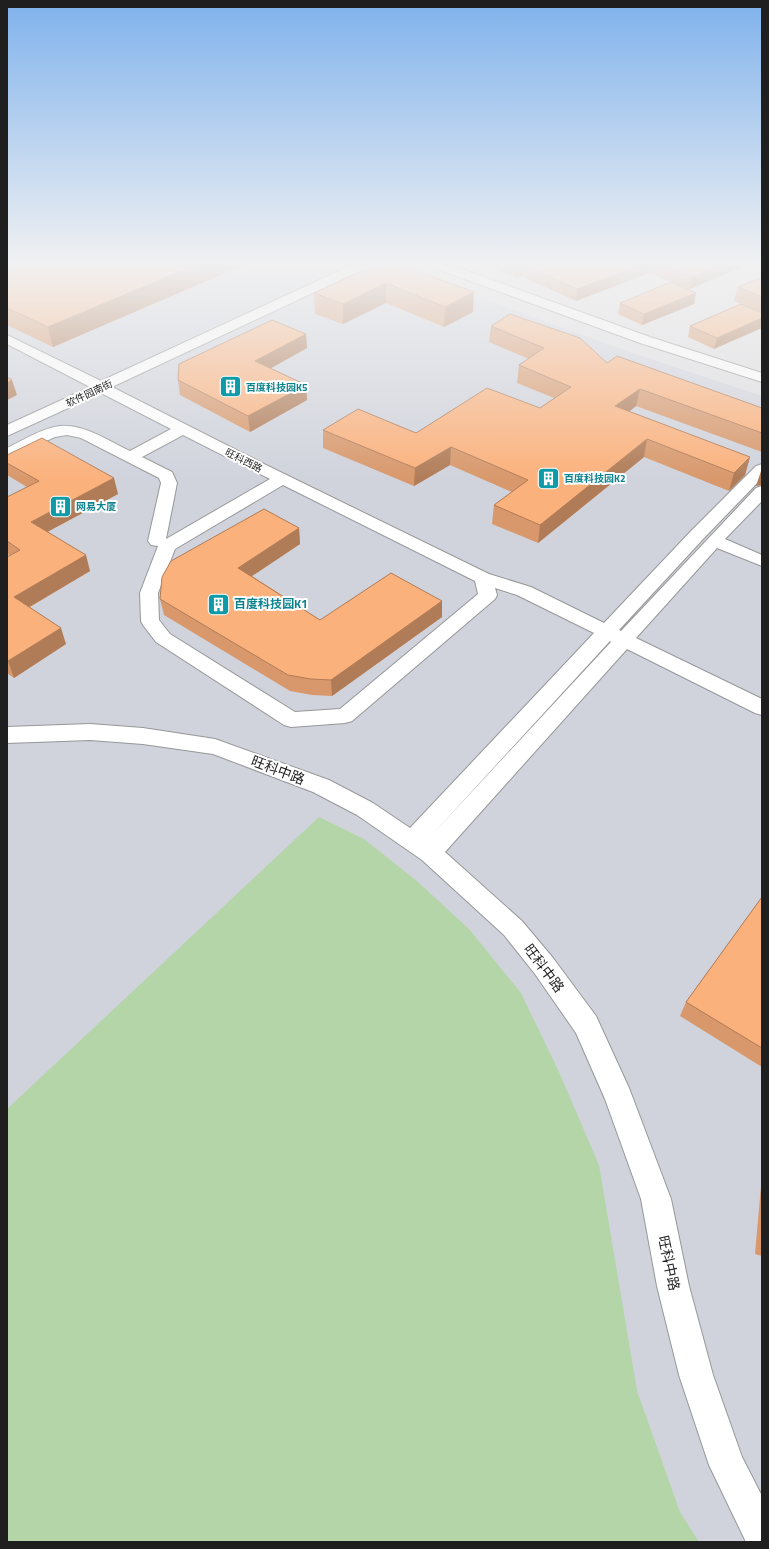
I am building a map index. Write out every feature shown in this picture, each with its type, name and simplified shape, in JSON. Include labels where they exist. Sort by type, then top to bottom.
[{"type":"street","name":"软件园南街","points":[[7,431],[211,335]]},
{"type":"street","points":[[632,335],[762,378]]},
{"type":"street","name":"旺科西路","points":[[7,339],[102,386],[182,429],[483,578],[513,600],[612,640]]},
{"type":"street","points":[[130,457],[182,429]]},
{"type":"street","points":[[7,454],[51,433],[67,430],[86,435],[166,475],[169,483],[157,541]]},
{"type":"street","points":[[612,640],[698,534],[762,469]]},
{"type":"street","points":[[282,479],[167,546],[149,594],[150,621],[163,638],[291,720],[345,716],[488,595],[483,578]]},
{"type":"street","points":[[421,846],[612,640],[714,541],[762,491]]},
{"type":"street","points":[[714,541],[762,561]]},
{"type":"street","points":[[612,640],[762,708]]},
{"type":"street","points":[[612,640],[751,714],[762,718]]},
{"type":"street","name":"旺科中路","points":[[7,735],[90,732],[143,736],[215,747],[321,786],[365,809],[421,846],[512,928],[544,966],[586,1025],[619,1098],[656,1199],[673,1286],[696,1375],[727,1466],[762,1535]]},
{"type":"shaded area","points":[[7,335],[583,335],[762,396],[762,1542],[7,1542]]},
{"type":"green space","points":[[319,817],[364,839],[418,882],[469,929],[521,993],[559,1072],[599,1165],[637,1391],[680,1512],[699,1542],[7,1542],[7,1109]]},
{"type":"building","name":"百度科技园K5","points":[[240,335],[304,335],[255,361],[306,385],[248,416],[178,380],[179,364]]},
{"type":"building","points":[[513,335],[572,335],[580,338],[607,363],[617,356],[762,408],[762,433],[640,389],[615,406],[750,457],[734,473],[647,439],[540,525],[494,505],[528,480],[451,447],[415,468],[323,430],[358,409],[416,433],[487,388],[540,408],[571,387],[519,365],[544,348]]},
{"type":"building","points":[[711,335],[723,335],[717,338]]},
{"type":"building","points":[[7,377],[12,380],[7,383]]},
{"type":"building","points":[[42,438],[114,478],[31,522],[86,555],[14,597],[61,628],[7,661],[7,557],[20,550],[7,541],[7,497],[39,481],[7,463],[7,455]]},
{"type":"building","name":"百度科技园K1","points":[[264,509],[299,528],[238,568],[320,620],[391,573],[442,601],[331,680],[311,679],[288,675],[160,599],[162,577],[171,561]]},
{"type":"building","points":[[762,897],[762,1048],[686,1002]]},
{"type":"place","name":"百度科技园K5","points":[[231,387]]},
{"type":"place","name":"百度科技园K2","points":[[549,478]]},
{"type":"place","name":"网易大厦","points":[[60,506]]},
{"type":"place","name":"百度科技园K1","points":[[218,604]]}]
